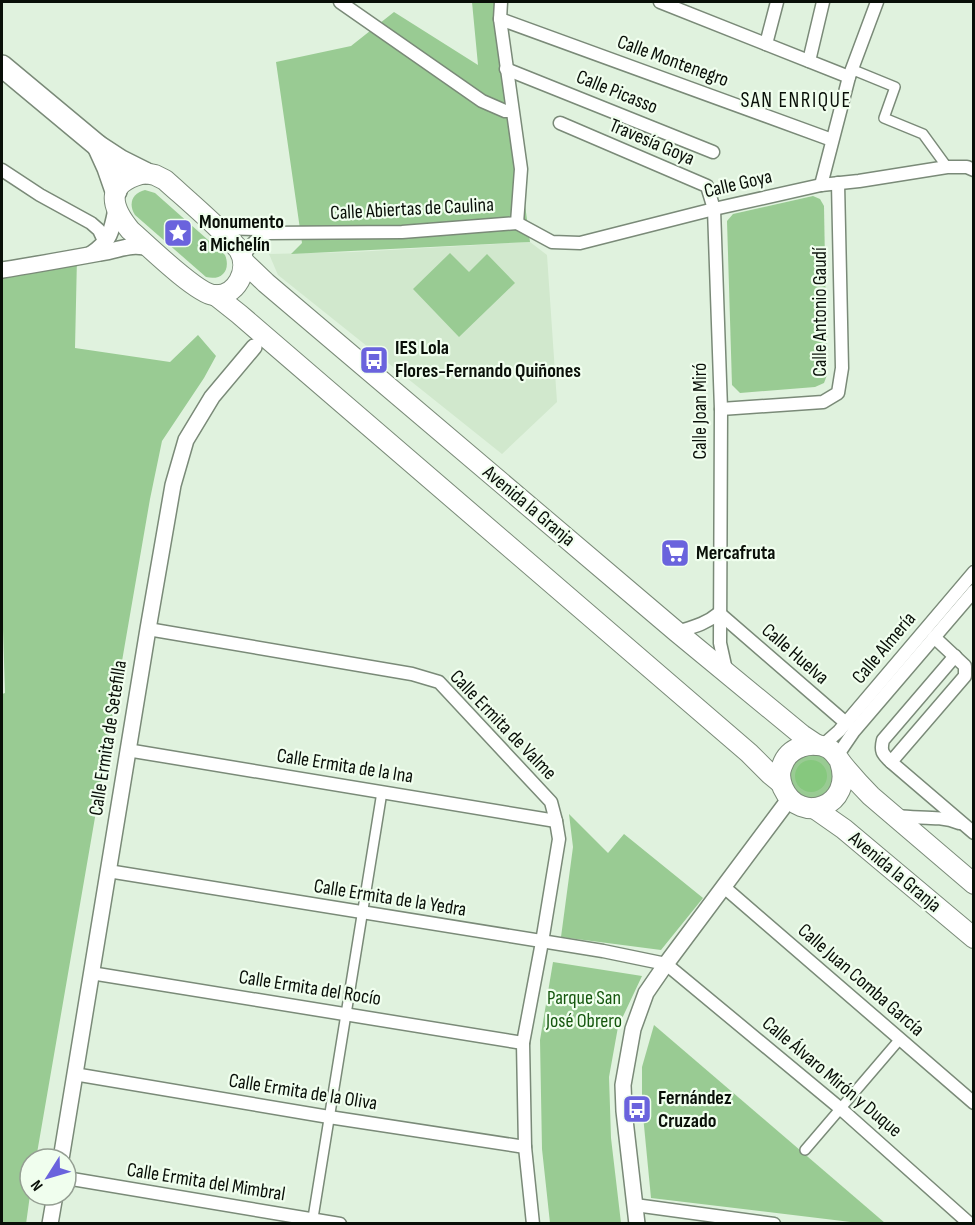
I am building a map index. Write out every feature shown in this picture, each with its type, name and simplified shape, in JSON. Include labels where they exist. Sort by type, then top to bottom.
[{"type":"highway","points":[[2,66],[98,146],[145,173]]},
{"type":"highway","points":[[98,146],[108,168],[116,206]]},
{"type":"main road","points":[[116,206],[121,184],[127,179],[145,173]]},
{"type":"main road","name":"Avenida la Granja","points":[[145,173],[165,180],[219,228],[238,248],[243,260],[275,291],[677,632],[802,735],[829,752],[893,815],[974,884]]},
{"type":"main road","name":"Avenida la Granja","points":[[116,206],[121,219],[130,230],[198,289],[215,295],[252,325],[722,730],[786,791],[796,804],[814,808],[831,818],[974,938]]},
{"type":"main road","points":[[215,295],[235,287],[240,280],[243,260]]},
{"type":"main road","points":[[786,791],[780,774],[787,757],[794,750],[802,746],[829,752],[843,771],[844,779],[840,792],[830,803],[814,808]]},
{"type":"street","points":[[340,2],[482,101],[505,111],[512,111]]},
{"type":"street","name":"Calle Abiertas de Caulina","points":[[219,228],[256,229],[266,232],[402,232],[517,223],[521,169],[506,69],[501,2]]},
{"type":"street","points":[[660,2],[809,61],[895,87],[884,118],[923,134],[947,167]]},
{"type":"street","points":[[766,44],[777,2]]},
{"type":"street","points":[[809,61],[824,2]]},
{"type":"street","points":[[821,185],[850,73],[877,2]]},
{"type":"street","name":"Calle Montenegro","points":[[501,19],[832,140]]},
{"type":"street","name":"Calle Picasso","points":[[506,69],[712,152]]},
{"type":"street","name":"Travesía Goya","points":[[560,123],[706,186],[714,209]]},
{"type":"street","name":"Calle Goya","points":[[517,223],[552,242],[580,243],[821,185],[947,167],[967,167],[974,170]]},
{"type":"street","points":[[2,171],[91,223],[99,230],[105,243]]},
{"type":"street","name":"Calle Antonio Gaudí","points":[[721,409],[823,402],[838,393],[842,368],[838,183]]},
{"type":"street","points":[[91,223],[98,223],[116,206]]},
{"type":"street","points":[[89,255],[105,243],[111,233],[116,206]]},
{"type":"street","name":"Calle Joan Miró","points":[[714,209],[721,409],[719,613],[720,643],[726,672]]},
{"type":"street","points":[[243,260],[253,243],[266,232]]},
{"type":"street","points":[[2,270],[134,245],[151,248]]},
{"type":"street","points":[[252,325],[255,337],[254,347],[276,346]]},
{"type":"street","name":"Calle Ermita de Setefilla","points":[[63,1147],[147,629],[173,485],[186,440],[212,397],[254,347]]},
{"type":"street","name":"Calle Almería","points":[[829,752],[839,731],[974,572]]},
{"type":"street","name":"Calle Almería","points":[[829,752],[854,731],[974,591]]},
{"type":"street","points":[[677,632],[699,626],[719,613]]},
{"type":"street","name":"Calle Huelva","points":[[719,613],[846,723]]},
{"type":"street","name":"Calle Ermita de Valme","points":[[147,629],[412,674],[439,682],[551,802],[559,839],[523,1043],[525,1147],[533,1224]]},
{"type":"street","points":[[891,762],[965,676],[965,666],[934,637]]},
{"type":"street","points":[[954,656],[883,740],[881,748],[883,755],[970,829]]},
{"type":"street","name":"Calle Ermita de la Ina","points":[[127,750],[556,821]]},
{"type":"street","points":[[637,1224],[623,1085],[633,1029],[646,993],[724,887],[786,791]]},
{"type":"street","points":[[312,1221],[382,792]]},
{"type":"street","points":[[893,815],[950,819],[970,829]]},
{"type":"street","name":"Calle Ermita de la Yedra","points":[[108,871],[603,951],[666,964]]},
{"type":"street","name":"Calle Juan Comba García","points":[[724,887],[974,1103]]},
{"type":"street","name":"Calle Álvaro Mirón y Duque","points":[[666,964],[840,1109],[956,1217],[970,1224]]},
{"type":"street","name":"Calle Ermita del Rocío","points":[[91,973],[523,1043]]},
{"type":"street","points":[[805,1149],[900,1039]]},
{"type":"street","name":"Calle Ermita de la Oliva","points":[[74,1074],[525,1147]]},
{"type":"street","name":"Calle Ermita del Mimbral","points":[[78,1180],[340,1224]]},
{"type":"street","points":[[635,1205],[774,1224]]},
{"type":"street","points":[[50,1224],[53,1207]]},
{"type":"shaded area","points":[[530,242],[547,255],[557,402],[502,454],[278,275],[269,254],[354,252]]},
{"type":"shaded area","points":[[811,760],[822,765],[827,776],[822,787],[811,792],[800,787],[795,776],[800,765]]},
{"type":"green space","points":[[472,2],[498,2],[506,112],[517,145],[530,242],[291,254],[302,243],[276,62],[351,46],[394,12],[478,65]]},
{"type":"green space","points":[[145,190],[155,193],[225,255],[227,265],[221,276],[206,277],[135,215],[132,200],[134,196]]},
{"type":"green space","points":[[813,196],[820,199],[824,206],[827,375],[824,383],[815,387],[740,393],[732,385],[727,221],[733,214]]},
{"type":"green space","points":[[450,253],[469,272],[487,254],[515,283],[459,337],[413,289]]},
{"type":"green space","points":[[77,257],[75,348],[170,362],[198,335],[216,356],[162,441],[38,1147],[18,1147],[18,1207],[28,1207],[26,1224],[2,1223],[2,694],[5,693],[2,598],[2,269]]},
{"type":"green space","points":[[812,753],[828,760],[835,776],[828,792],[812,799],[796,792],[789,776],[796,760]]},
{"type":"green space","points":[[569,814],[608,853],[624,834],[703,898],[661,950],[561,937],[573,847]]},
{"type":"green space","name":"Parque San José Obrero","points":[[553,962],[642,976],[618,1027],[609,1077],[611,1138],[621,1223],[550,1223],[542,1149],[540,1040]]},
{"type":"green space","points":[[654,1025],[885,1223],[859,1223],[651,1198],[642,1105],[642,1067]]},
{"type":"place","name":"Monumento a Michelín","points":[[178,233]]},
{"type":"place","name":"IES Lola Flores-Fernando Quiñones","points":[[374,360]]},
{"type":"place","name":"Mercafruta","points":[[675,553]]},
{"type":"place","name":"Fernández Cruzado","points":[[637,1109]]},
{"type":"district","name":"SAN ENRIQUE","points":[[796,100]]}]
